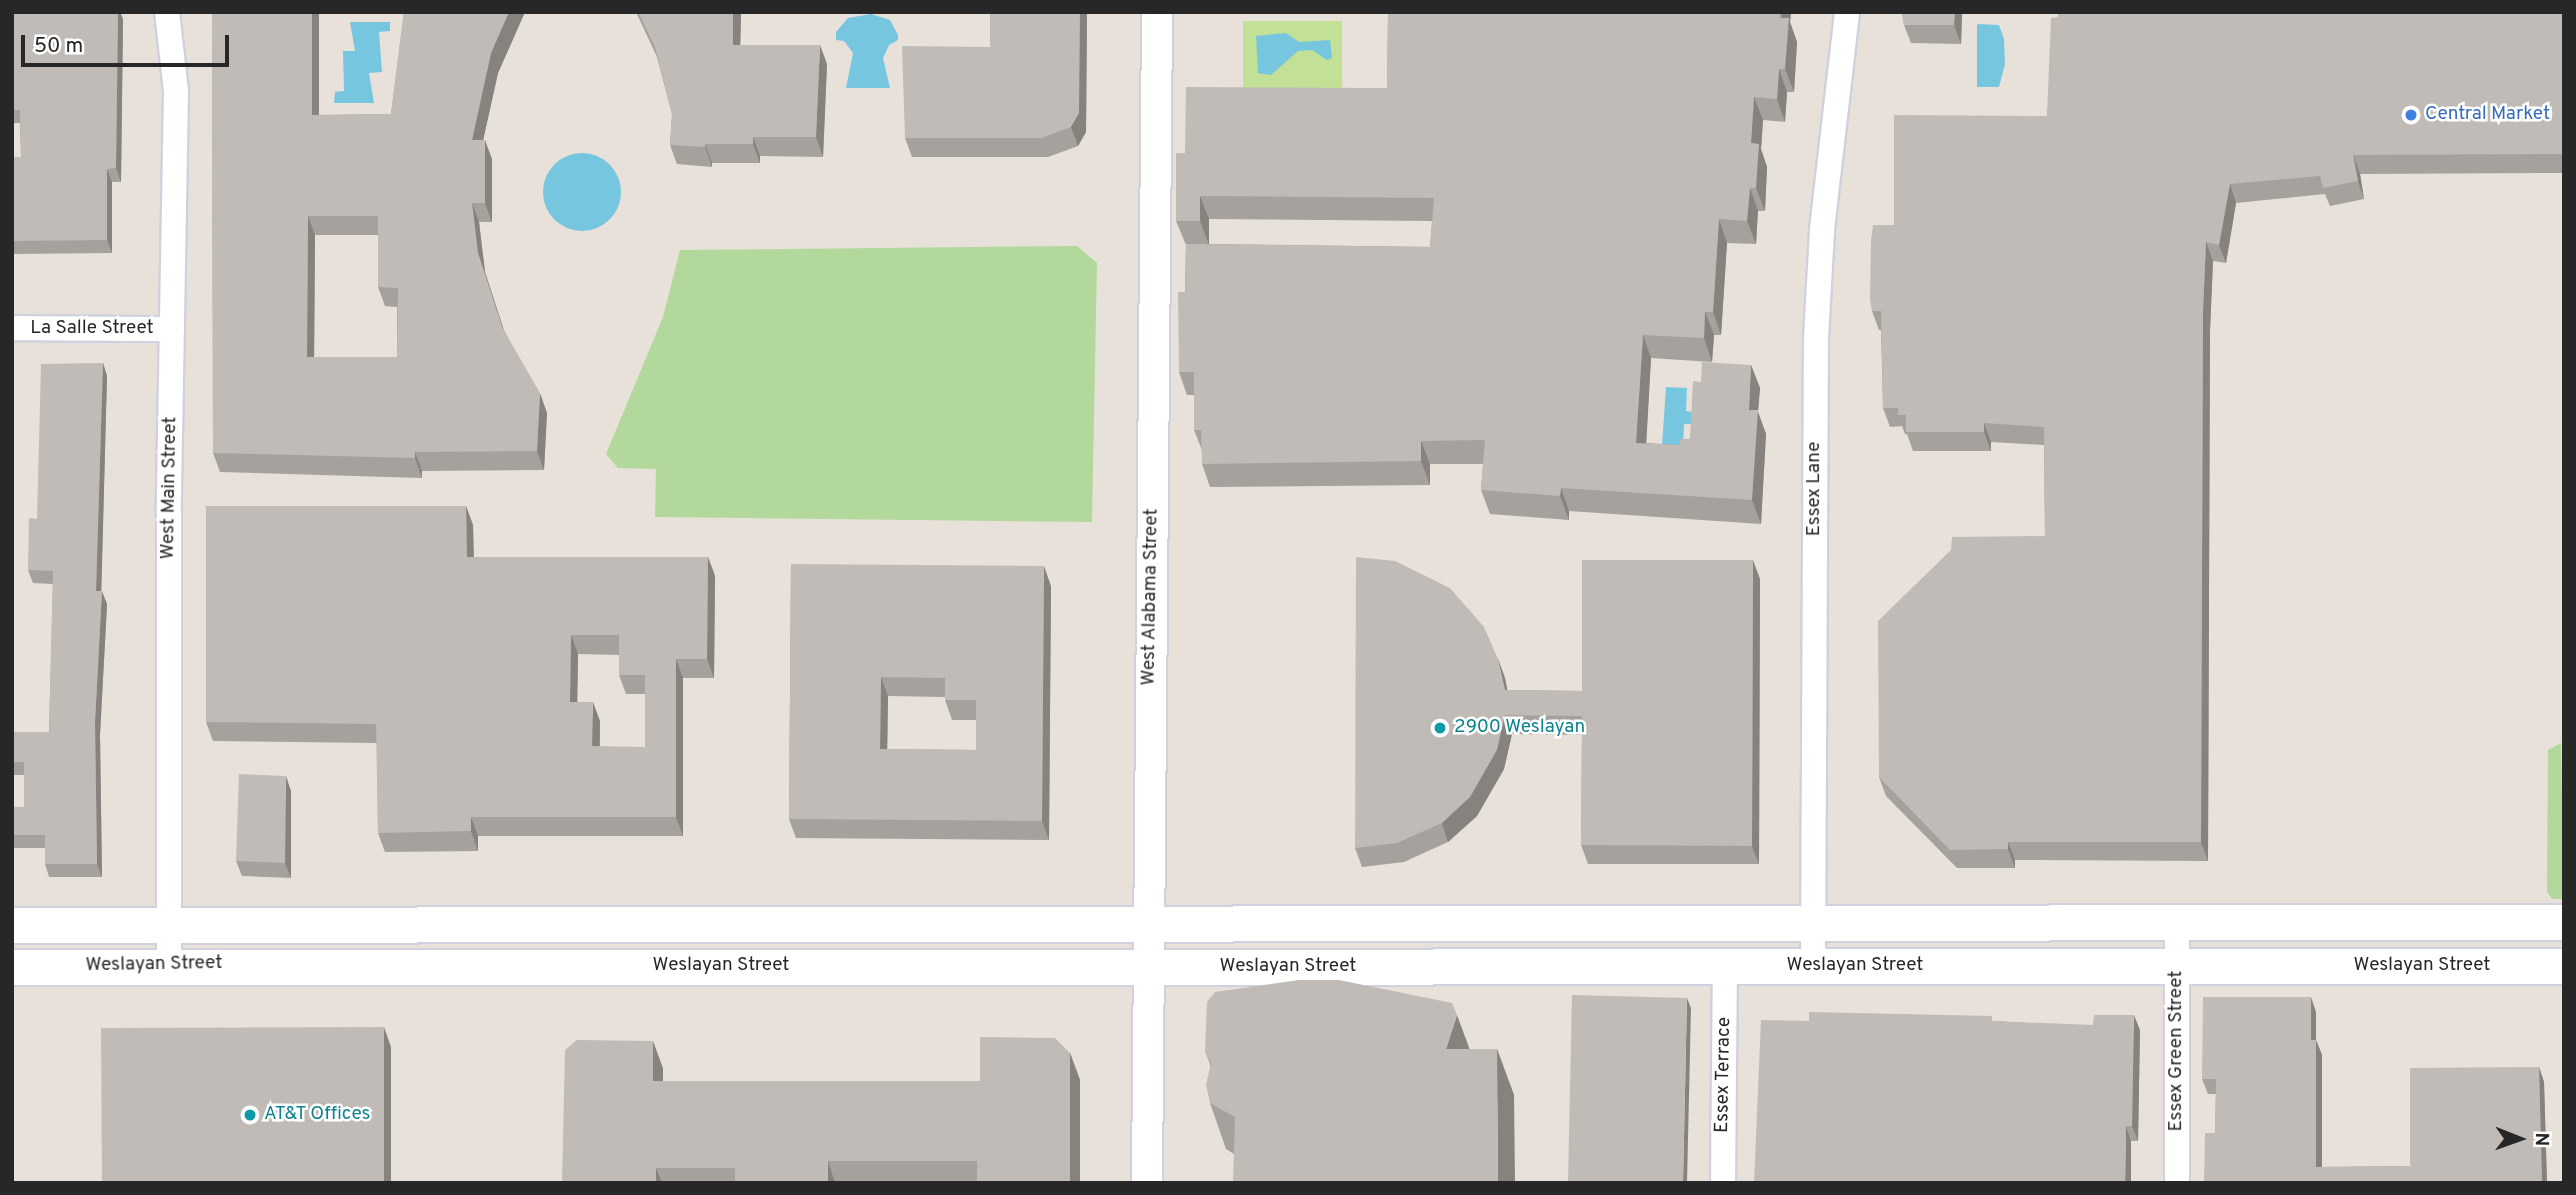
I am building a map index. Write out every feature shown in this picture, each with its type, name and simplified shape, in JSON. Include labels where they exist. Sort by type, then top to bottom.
[{"type":"main road","name":"Weslayan Street","points":[[12,925],[1813,920],[2564,922]]},
{"type":"main road","name":"Weslayan Street","points":[[12,967],[169,964],[1148,968],[2564,966]]},
{"type":"street","name":"West Main Street","points":[[167,12],[176,91],[169,964]]},
{"type":"street","name":"West Alabama Street","points":[[1147,1183],[1157,12]]},
{"type":"street","name":"Essex Lane","points":[[1813,967],[1815,338],[1822,229],[1847,12]]},
{"type":"street","name":"La Salle Street","points":[[12,328],[172,329]]},
{"type":"street","name":"Essex Green Street","points":[[2177,920],[2177,1183]]},
{"type":"street","name":"Essex Terrace","points":[[1723,1183],[1725,967]]},
{"type":"green space","points":[[1243,21],[1342,21],[1342,89],[1243,88]]},
{"type":"green space","points":[[1077,246],[1097,263],[1092,522],[655,517],[656,469],[618,468],[606,454],[663,317],[680,250]]},
{"type":"green space","points":[[2561,743],[2564,899],[2552,899],[2547,892],[2548,750]]},
{"type":"water","points":[[871,14],[890,20],[898,35],[898,40],[889,45],[883,58],[890,88],[846,88],[853,53],[844,41],[836,40],[836,32],[848,18]]},
{"type":"water","points":[[350,22],[390,22],[390,31],[379,32],[382,72],[369,73],[374,103],[334,103],[335,92],[344,91],[343,51],[355,51]]},
{"type":"water","points":[[1977,24],[1999,25],[2004,39],[2005,64],[1999,87],[1977,87]]},
{"type":"water","points":[[1286,33],[1299,42],[1330,40],[1332,58],[1327,60],[1312,50],[1298,51],[1271,75],[1258,73],[1256,36]]},
{"type":"water","points":[[582,153],[597,156],[610,164],[618,177],[621,192],[618,207],[610,220],[597,228],[582,231],[567,228],[554,220],[546,207],[543,192],[546,177],[554,164],[567,156]]},
{"type":"water","points":[[1666,387],[1687,388],[1686,411],[1692,412],[1691,424],[1684,424],[1683,447],[1662,446]]},
{"type":"building","points":[[12,12],[118,12],[116,168],[107,169],[107,240],[12,241],[12,157],[21,157],[20,110],[12,110]]},
{"type":"building","points":[[212,12],[312,12],[312,115],[391,114],[404,12],[509,12],[491,53],[472,140],[485,140],[485,203],[472,203],[478,253],[502,327],[540,393],[537,451],[415,452],[415,458],[213,453]],"holes":[[[308,216],[378,216],[378,287],[398,288],[397,357],[307,357]]]},
{"type":"building","points":[[638,12],[733,12],[733,45],[820,45],[816,137],[753,137],[753,144],[705,144],[705,147],[670,145],[672,114],[655,47]]},
{"type":"building","points":[[990,12],[1080,12],[1079,113],[1071,127],[1041,138],[905,138],[902,46],[990,47]]},
{"type":"building","points":[[1388,12],[1781,12],[1780,18],[1789,18],[1785,69],[1779,69],[1777,99],[1754,97],[1751,143],[1759,144],[1756,188],[1750,188],[1747,221],[1719,219],[1713,312],[1705,312],[1704,338],[1643,335],[1636,443],[1680,445],[1680,439],[1690,439],[1693,381],[1701,382],[1702,362],[1751,365],[1749,410],[1758,410],[1752,500],[1561,488],[1560,496],[1481,490],[1485,440],[1421,441],[1421,461],[1202,464],[1201,430],[1194,430],[1194,372],[1179,372],[1178,292],[1185,292],[1186,244],[1430,247],[1434,198],[1200,196],[1200,221],[1176,221],[1176,153],[1185,153],[1186,87],[1387,88]]},
{"type":"building","points":[[1902,12],[1955,12],[1954,25],[1904,25]]},
{"type":"building","points":[[2058,12],[2564,12],[2564,154],[2353,155],[2358,181],[2323,188],[2320,176],[2230,184],[2219,245],[2206,242],[2203,312],[2201,842],[2008,842],[2008,849],[1950,850],[1879,777],[1878,621],[1951,550],[1952,537],[2045,536],[2044,427],[1984,423],[1984,432],[1906,432],[1906,415],[1898,415],[1898,408],[1883,408],[1881,311],[1872,311],[1870,300],[1873,225],[1894,225],[1894,115],[2047,116],[2051,18],[2058,17]]},
{"type":"building","points":[[103,363],[96,591],[102,591],[95,722],[97,864],[45,864],[45,835],[12,835],[12,807],[24,807],[24,762],[12,762],[12,732],[49,732],[53,571],[28,570],[29,518],[37,519],[41,364]]},
{"type":"building","points":[[206,506],[466,506],[467,557],[708,557],[707,659],[676,659],[676,817],[471,817],[471,831],[378,833],[376,724],[206,722]],"holes":[[[571,635],[619,635],[619,675],[645,675],[645,747],[592,746],[593,702],[570,702]]]},
{"type":"building","points":[[1356,557],[1395,561],[1450,588],[1484,627],[1498,659],[1505,690],[1582,691],[1582,560],[1753,560],[1752,846],[1581,845],[1582,716],[1505,715],[1497,750],[1470,797],[1442,823],[1397,843],[1355,848]]},
{"type":"building","points":[[791,564],[1044,566],[1042,821],[789,819]],"holes":[[[881,677],[945,678],[945,700],[976,700],[976,750],[880,749]]]},
{"type":"building","points":[[239,774],[286,776],[285,863],[236,861]]},
{"type":"building","points":[[1299,980],[1339,980],[1452,1003],[1457,1015],[1446,1049],[1497,1049],[1498,1183],[1233,1183],[1235,1117],[1210,1103],[1206,1085],[1211,1063],[1205,1051],[1207,1002],[1215,992]]},
{"type":"building","points":[[1572,995],[1687,998],[1683,1183],[1568,1183]]},
{"type":"building","points":[[2203,997],[2311,997],[2311,1040],[2316,1040],[2316,1167],[2410,1166],[2410,1068],[2539,1067],[2542,1183],[2204,1183],[2205,1133],[2215,1133],[2216,1079],[2202,1079]]},
{"type":"building","points":[[1809,1012],[1992,1016],[1992,1021],[2093,1025],[2094,1015],[2134,1015],[2132,1126],[2126,1126],[2125,1183],[1754,1183],[1761,1020],[1809,1021]]},
{"type":"building","name":"AT&T Offices","points":[[384,1027],[384,1183],[102,1183],[101,1028]]},
{"type":"building","points":[[980,1037],[1055,1038],[1070,1053],[1070,1183],[977,1183],[977,1161],[828,1161],[828,1183],[735,1183],[735,1168],[656,1168],[656,1183],[562,1183],[565,1050],[577,1040],[653,1041],[653,1081],[980,1081]]},
{"type":"place","name":"Central Market","points":[[2411,115]]},
{"type":"place","name":"2900 Weslayan","points":[[1440,728]]},
{"type":"place","name":"AT&T Offices","points":[[250,1115]]}]
